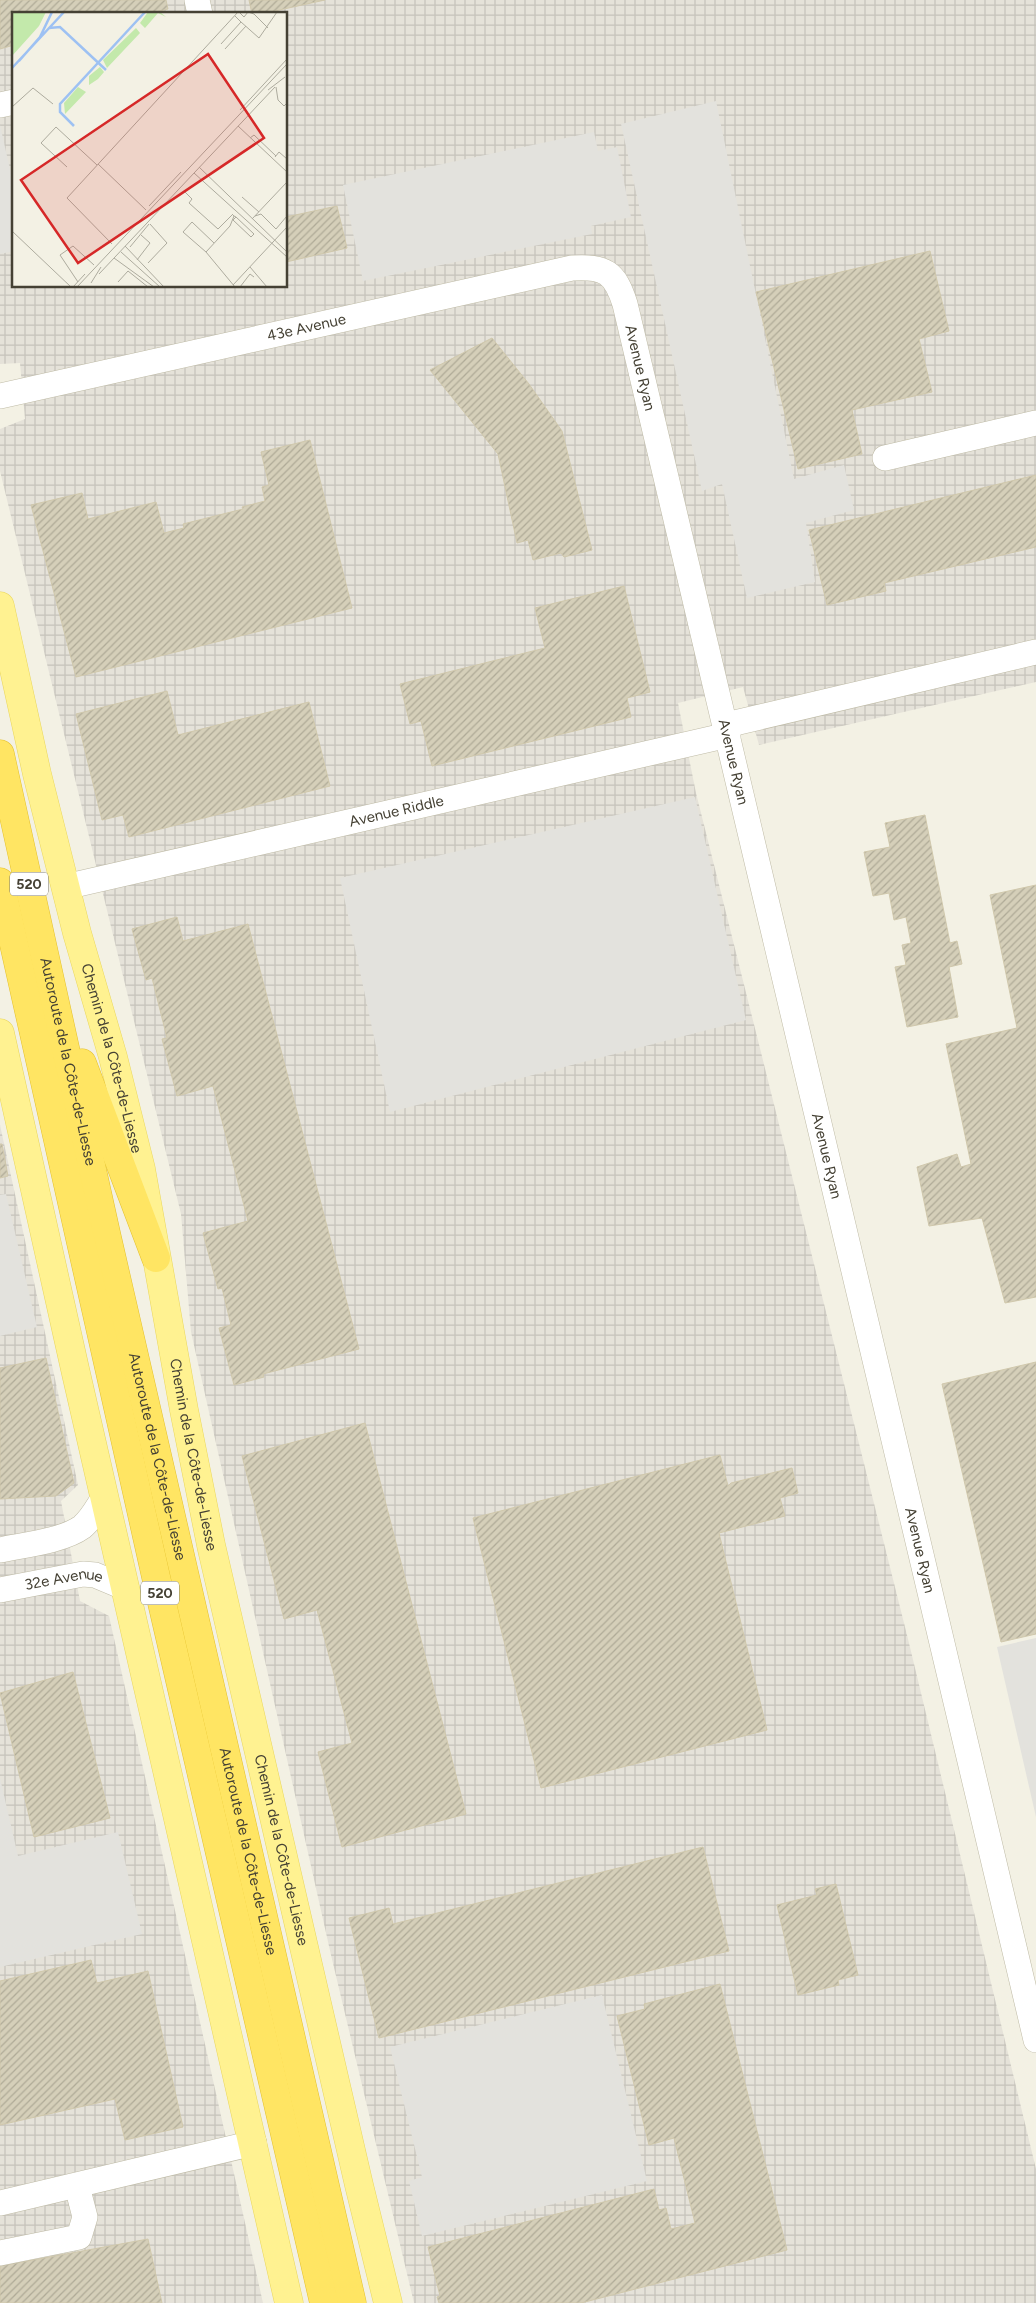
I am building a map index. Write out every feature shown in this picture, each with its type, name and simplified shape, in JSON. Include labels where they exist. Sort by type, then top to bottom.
[{"type":"highway","name":"Autoroute de la Côte-de-Liesse","points":[[0,754],[106,1233],[352,2303]]},
{"type":"highway","name":"Autoroute de la Côte-de-Liesse","points":[[0,882],[152,1558],[324,2303]]},
{"type":"highway","points":[[50,982],[156,1258]]},
{"type":"main road","name":"Chemin de la Côte-de-Liesse","points":[[0,606],[37,774],[65,887],[128,1115],[146,1193],[156,1258],[211,1545],[388,2303]]},
{"type":"main road","points":[[0,1033],[289,2303]]},
{"type":"street","name":"43e Avenue","points":[[0,396],[562,270],[592,268],[611,275]]},
{"type":"street","name":"Avenue Ryan","points":[[611,275],[616,281],[625,304],[1036,2040]]},
{"type":"street","points":[[885,458],[1036,423]]},
{"type":"street","name":"Avenue Riddle","points":[[65,887],[727,730],[1036,652]]},
{"type":"street","points":[[0,1550],[64,1535],[76,1530],[91,1517],[105,1496]]},
{"type":"street","name":"32e Avenue","points":[[0,1590],[83,1574],[95,1575],[126,1588]]},
{"type":"street","points":[[0,2203],[254,2144]]},
{"type":"street","points":[[0,2253],[79,2237],[85,2217],[77,2186]]},
{"type":"shaded area","points":[[0,0],[1036,0],[1036,682],[759,745],[743,687],[678,703],[696,793],[908,1639],[1036,2169],[1036,2303],[414,2303],[331,1955],[191,1332],[181,1214],[0,471],[0,429],[25,419],[20,363],[0,364]]},
{"type":"shaded area","points":[[716,101],[794,479],[844,465],[854,510],[806,523],[815,582],[747,598],[722,484],[702,491],[621,124]]},
{"type":"shaded area","points":[[0,125],[12,178],[12,251],[0,254]]},
{"type":"shaded area","points":[[594,132],[598,151],[617,147],[631,217],[591,226],[592,234],[363,281],[343,185]]},
{"type":"shaded area","points":[[695,797],[746,1020],[390,1112],[340,878]]},
{"type":"shaded area","points":[[0,1125],[78,1485],[61,1501],[80,1601],[109,1616],[263,2303],[0,2303]]},
{"type":"shaded area","points":[[6,1194],[37,1327],[0,1336],[0,1195]]},
{"type":"shaded area","points":[[1036,1638],[1036,1817],[997,1647]]},
{"type":"shaded area","points":[[0,1778],[18,1856],[118,1832],[142,1934],[0,1967]]},
{"type":"shaded area","points":[[602,1995],[647,2181],[422,2236],[409,2181],[422,2177],[390,2047]]},
{"type":"building","points":[[0,0],[166,0],[168,9],[155,12],[12,12],[12,46],[0,49]]},
{"type":"building","points":[[249,0],[325,0],[270,12],[252,12]]},
{"type":"building","points":[[337,206],[347,248],[288,262],[288,217]]},
{"type":"building","points":[[930,251],[949,331],[919,339],[932,392],[852,410],[862,454],[798,469],[756,292]]},
{"type":"building","points":[[492,338],[529,384],[562,431],[592,550],[564,557],[561,553],[533,560],[528,540],[517,543],[498,454],[430,370]]},
{"type":"building","points":[[310,440],[352,608],[76,677],[31,505],[82,493],[88,519],[156,502],[164,533],[184,528],[183,524],[243,509],[242,507],[265,501],[262,487],[269,485],[261,452]]},
{"type":"building","points":[[1036,475],[1036,547],[884,583],[886,591],[827,605],[809,530]]},
{"type":"building","points":[[624,586],[650,692],[627,698],[631,717],[432,766],[421,721],[410,724],[400,684],[545,648],[535,608]]},
{"type":"building","points":[[167,691],[178,735],[309,702],[330,786],[129,837],[123,815],[102,820],[76,714]]},
{"type":"building","points":[[925,815],[950,943],[957,941],[962,964],[949,967],[958,1017],[907,1027],[895,967],[906,965],[902,945],[911,943],[906,917],[894,920],[889,893],[873,896],[864,852],[890,847],[885,823]]},
{"type":"building","points":[[1036,885],[1036,1297],[1005,1303],[982,1218],[929,1226],[917,1167],[957,1154],[961,1167],[971,1164],[946,1044],[1017,1028],[990,895]]},
{"type":"building","points":[[177,917],[183,941],[248,924],[359,1349],[263,1374],[264,1377],[234,1385],[219,1328],[231,1325],[222,1288],[218,1289],[203,1233],[248,1221],[213,1086],[177,1096],[162,1039],[167,1038],[152,978],[146,980],[132,929]]},
{"type":"building","points":[[0,1144],[2,1144],[8,1176],[0,1178]]},
{"type":"building","points":[[46,1358],[74,1483],[56,1496],[0,1499],[0,1368]]},
{"type":"building","points":[[1036,1362],[1036,1634],[1001,1642],[942,1384]]},
{"type":"building","points":[[365,1423],[466,1814],[342,1847],[318,1752],[352,1743],[317,1610],[284,1619],[242,1456]]},
{"type":"building","points":[[720,1455],[728,1486],[731,1483],[792,1468],[798,1493],[780,1498],[785,1516],[719,1533],[767,1730],[541,1788],[473,1518]]},
{"type":"building","points":[[73,1672],[110,1818],[34,1837],[0,1693]]},
{"type":"building","points":[[703,1847],[729,1951],[379,2038],[349,1918],[389,1908],[393,1924]]},
{"type":"building","points":[[836,1884],[858,1975],[838,1980],[839,1985],[798,1995],[777,1905],[817,1895],[815,1889]]},
{"type":"building","points":[[91,1960],[97,1983],[148,1971],[183,2127],[125,2140],[115,2099],[0,2125],[0,1981]]},
{"type":"building","points":[[720,1984],[787,2250],[581,2303],[439,2303],[437,2297],[440,2296],[428,2247],[654,2189],[659,2210],[666,2208],[671,2229],[695,2223],[674,2138],[649,2145],[617,2016],[645,2009],[644,2004]]},
{"type":"building","points":[[148,2239],[162,2303],[0,2303],[0,2266]]}]
